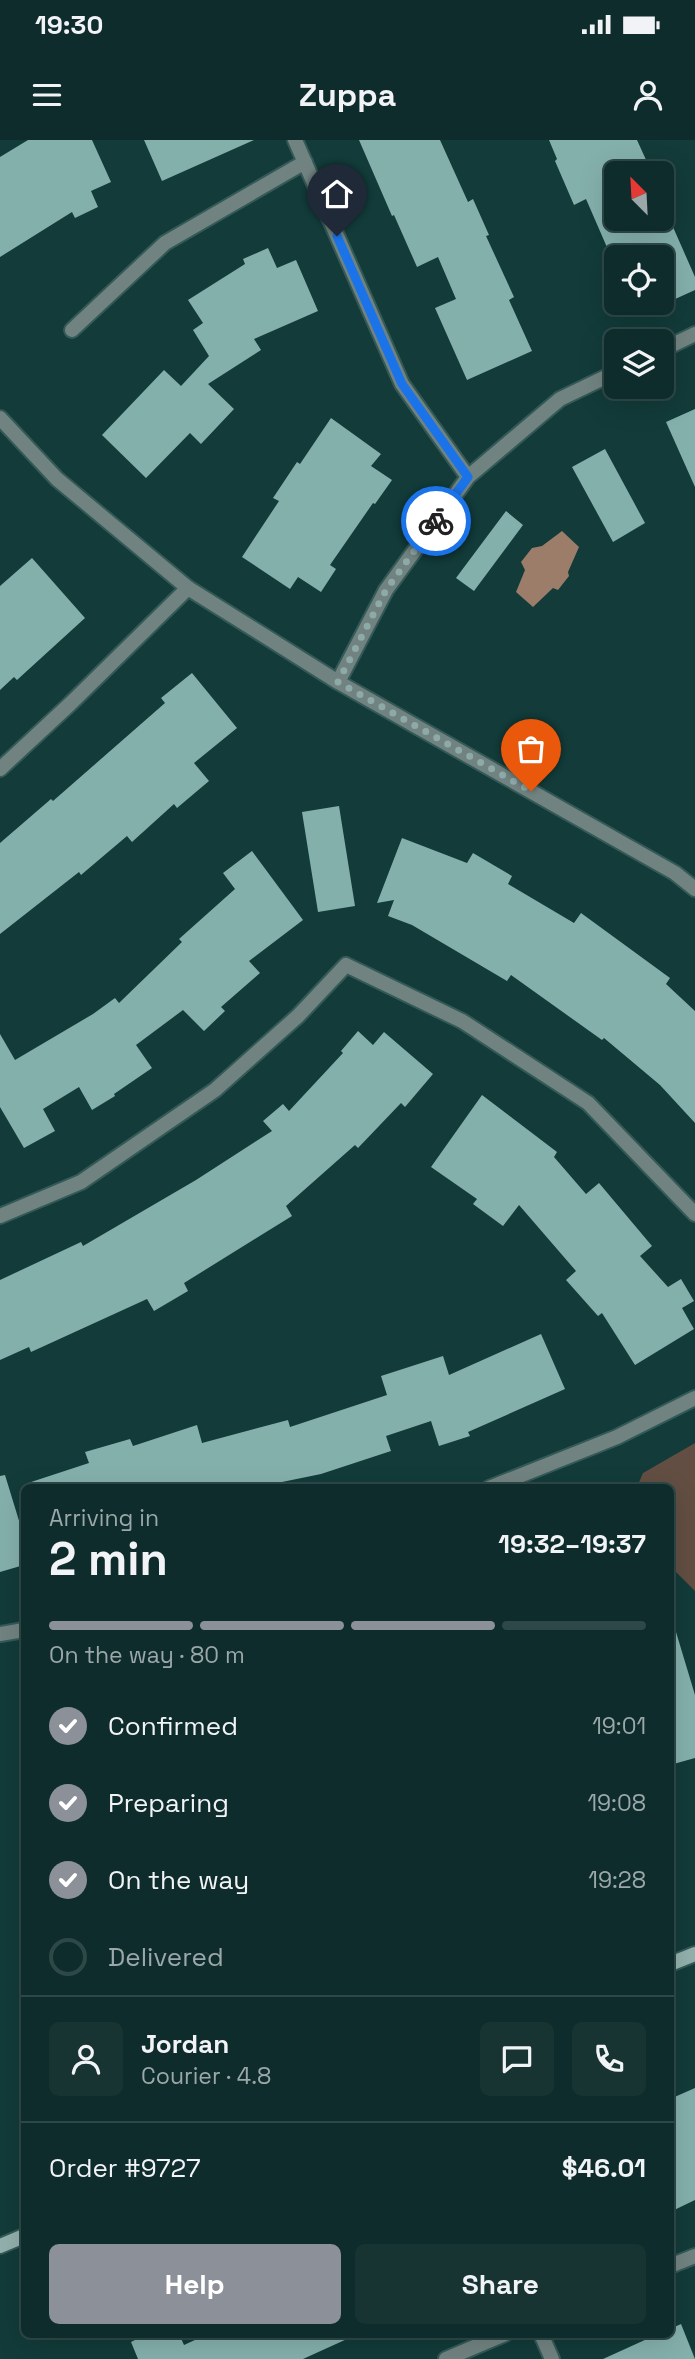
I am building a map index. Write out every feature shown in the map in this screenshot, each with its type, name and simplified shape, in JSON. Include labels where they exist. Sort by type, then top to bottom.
[{"type":"main road","points":[[674,1962],[695,1954]]},
{"type":"main road","points":[[0,2246],[21,2237]]},
{"type":"street","points":[[295,140],[402,384],[468,477]]},
{"type":"street","points":[[72,330],[165,243],[305,162]]},
{"type":"street","points":[[674,345],[695,334]]},
{"type":"street","points":[[338,682],[386,590],[468,477],[559,400],[604,378]]},
{"type":"street","points":[[0,418],[57,479],[188,588],[338,682],[675,873],[695,888]]},
{"type":"street","points":[[0,769],[188,588]]},
{"type":"street","points":[[0,1216],[81,1182],[215,1090],[298,1016],[346,965],[462,1021],[588,1103],[695,1214]]},
{"type":"street","points":[[499,1484],[617,1437],[695,1398]]},
{"type":"street","points":[[0,1634],[21,1630]]},
{"type":"street","points":[[674,2264],[695,2256]]},
{"type":"street","points":[[446,2359],[496,2338]]},
{"type":"street","points":[[543,2338],[552,2359]]},
{"type":"shaded area","points":[[562,531],[579,547],[568,572],[569,576],[558,590],[553,588],[533,607],[516,592],[525,570],[521,562],[532,548],[542,546]]},
{"type":"shaded area","points":[[695,1443],[695,1591],[674,1570],[674,1484],[638,1484],[643,1473]]},
{"type":"building","points":[[28,140],[92,140],[111,182],[91,191],[98,207],[75,218],[72,212],[0,257],[0,157]]},
{"type":"building","points":[[144,140],[254,140],[162,181]]},
{"type":"building","points":[[359,140],[440,140],[468,202],[473,199],[489,235],[486,236],[514,297],[509,300],[532,351],[467,380],[435,308],[456,299],[438,257],[417,267]]},
{"type":"building","points":[[549,140],[637,140],[647,161],[604,161],[604,231],[674,229],[695,277],[695,290],[674,300],[674,245],[606,245],[586,199],[574,205],[555,161],[557,159]]},
{"type":"building","points":[[268,248],[277,268],[296,260],[318,311],[254,339],[261,350],[208,384],[234,409],[201,444],[190,433],[146,478],[102,435],[164,370],[181,386],[209,356],[193,330],[203,323],[188,300],[245,264],[243,259]]},
{"type":"building","points":[[695,409],[695,487],[666,422]]},
{"type":"building","points":[[331,418],[381,454],[371,466],[392,480],[330,565],[336,569],[321,592],[298,577],[290,589],[242,557],[279,501],[273,498]]},
{"type":"building","points":[[605,449],[645,523],[613,542],[572,467]]},
{"type":"building","points":[[506,511],[523,525],[474,591],[456,578]]},
{"type":"building","points":[[32,558],[85,618],[17,680],[14,677],[0,690],[0,586]]},
{"type":"building","points":[[192,673],[237,728],[194,763],[209,781],[177,808],[174,804],[132,842],[127,836],[81,875],[79,872],[0,934],[0,843],[51,799],[53,801],[165,703],[161,698]]},
{"type":"building","points":[[339,806],[355,906],[318,912],[302,812]]},
{"type":"building","points":[[402,838],[467,863],[473,853],[512,876],[508,884],[574,923],[581,913],[670,978],[666,984],[695,1011],[695,1123],[660,1085],[604,1038],[602,1040],[511,975],[507,981],[412,925],[388,916],[394,900],[377,903]]},
{"type":"building","points":[[252,851],[303,920],[249,961],[260,973],[221,1007],[225,1011],[204,1031],[183,1010],[136,1045],[152,1068],[92,1110],[79,1087],[43,1109],[55,1131],[24,1148],[0,1107],[0,1034],[15,1060],[115,998],[119,1003],[182,942],[179,939],[235,889],[223,873]]},
{"type":"building","points":[[358,1031],[373,1045],[384,1032],[433,1074],[405,1107],[401,1103],[358,1148],[355,1145],[286,1206],[292,1216],[184,1283],[188,1291],[154,1311],[147,1299],[31,1352],[29,1347],[0,1360],[0,1280],[81,1242],[83,1246],[196,1180],[272,1131],[263,1121],[283,1104],[289,1111],[343,1053],[341,1051]]},
{"type":"building","points":[[482,1095],[557,1152],[554,1157],[586,1194],[599,1183],[652,1246],[640,1256],[668,1287],[681,1279],[694,1301],[682,1308],[694,1329],[635,1365],[602,1313],[598,1316],[566,1280],[576,1271],[519,1205],[503,1226],[473,1204],[477,1199],[431,1167]]},
{"type":"building","points":[[541,1334],[565,1389],[468,1432],[470,1436],[439,1446],[431,1421],[386,1436],[391,1451],[321,1474],[272,1484],[28,1484],[89,1463],[85,1452],[130,1439],[133,1446],[197,1425],[202,1443],[288,1420],[290,1427],[387,1395],[381,1376],[443,1356],[449,1375]]},
{"type":"building","points":[[5,1475],[21,1527],[21,1566],[0,1572],[0,1476]]},
{"type":"building","points":[[674,1632],[695,1695],[695,1758],[674,1764]]},
{"type":"building","points":[[695,2088],[695,2200],[674,2210],[674,2097]]},
{"type":"building","points":[[681,2324],[695,2359],[603,2359],[649,2338],[674,2338],[674,2327]]},
{"type":"building","points":[[139,2338],[181,2338],[184,2345],[199,2338],[349,2338],[303,2359],[138,2359],[131,2342]]},
{"type":"way so far","points":[[436,521],[386,590],[338,682],[531,791]]},
{"type":"route","points":[[337,236],[402,384],[468,477],[436,521]]}]
